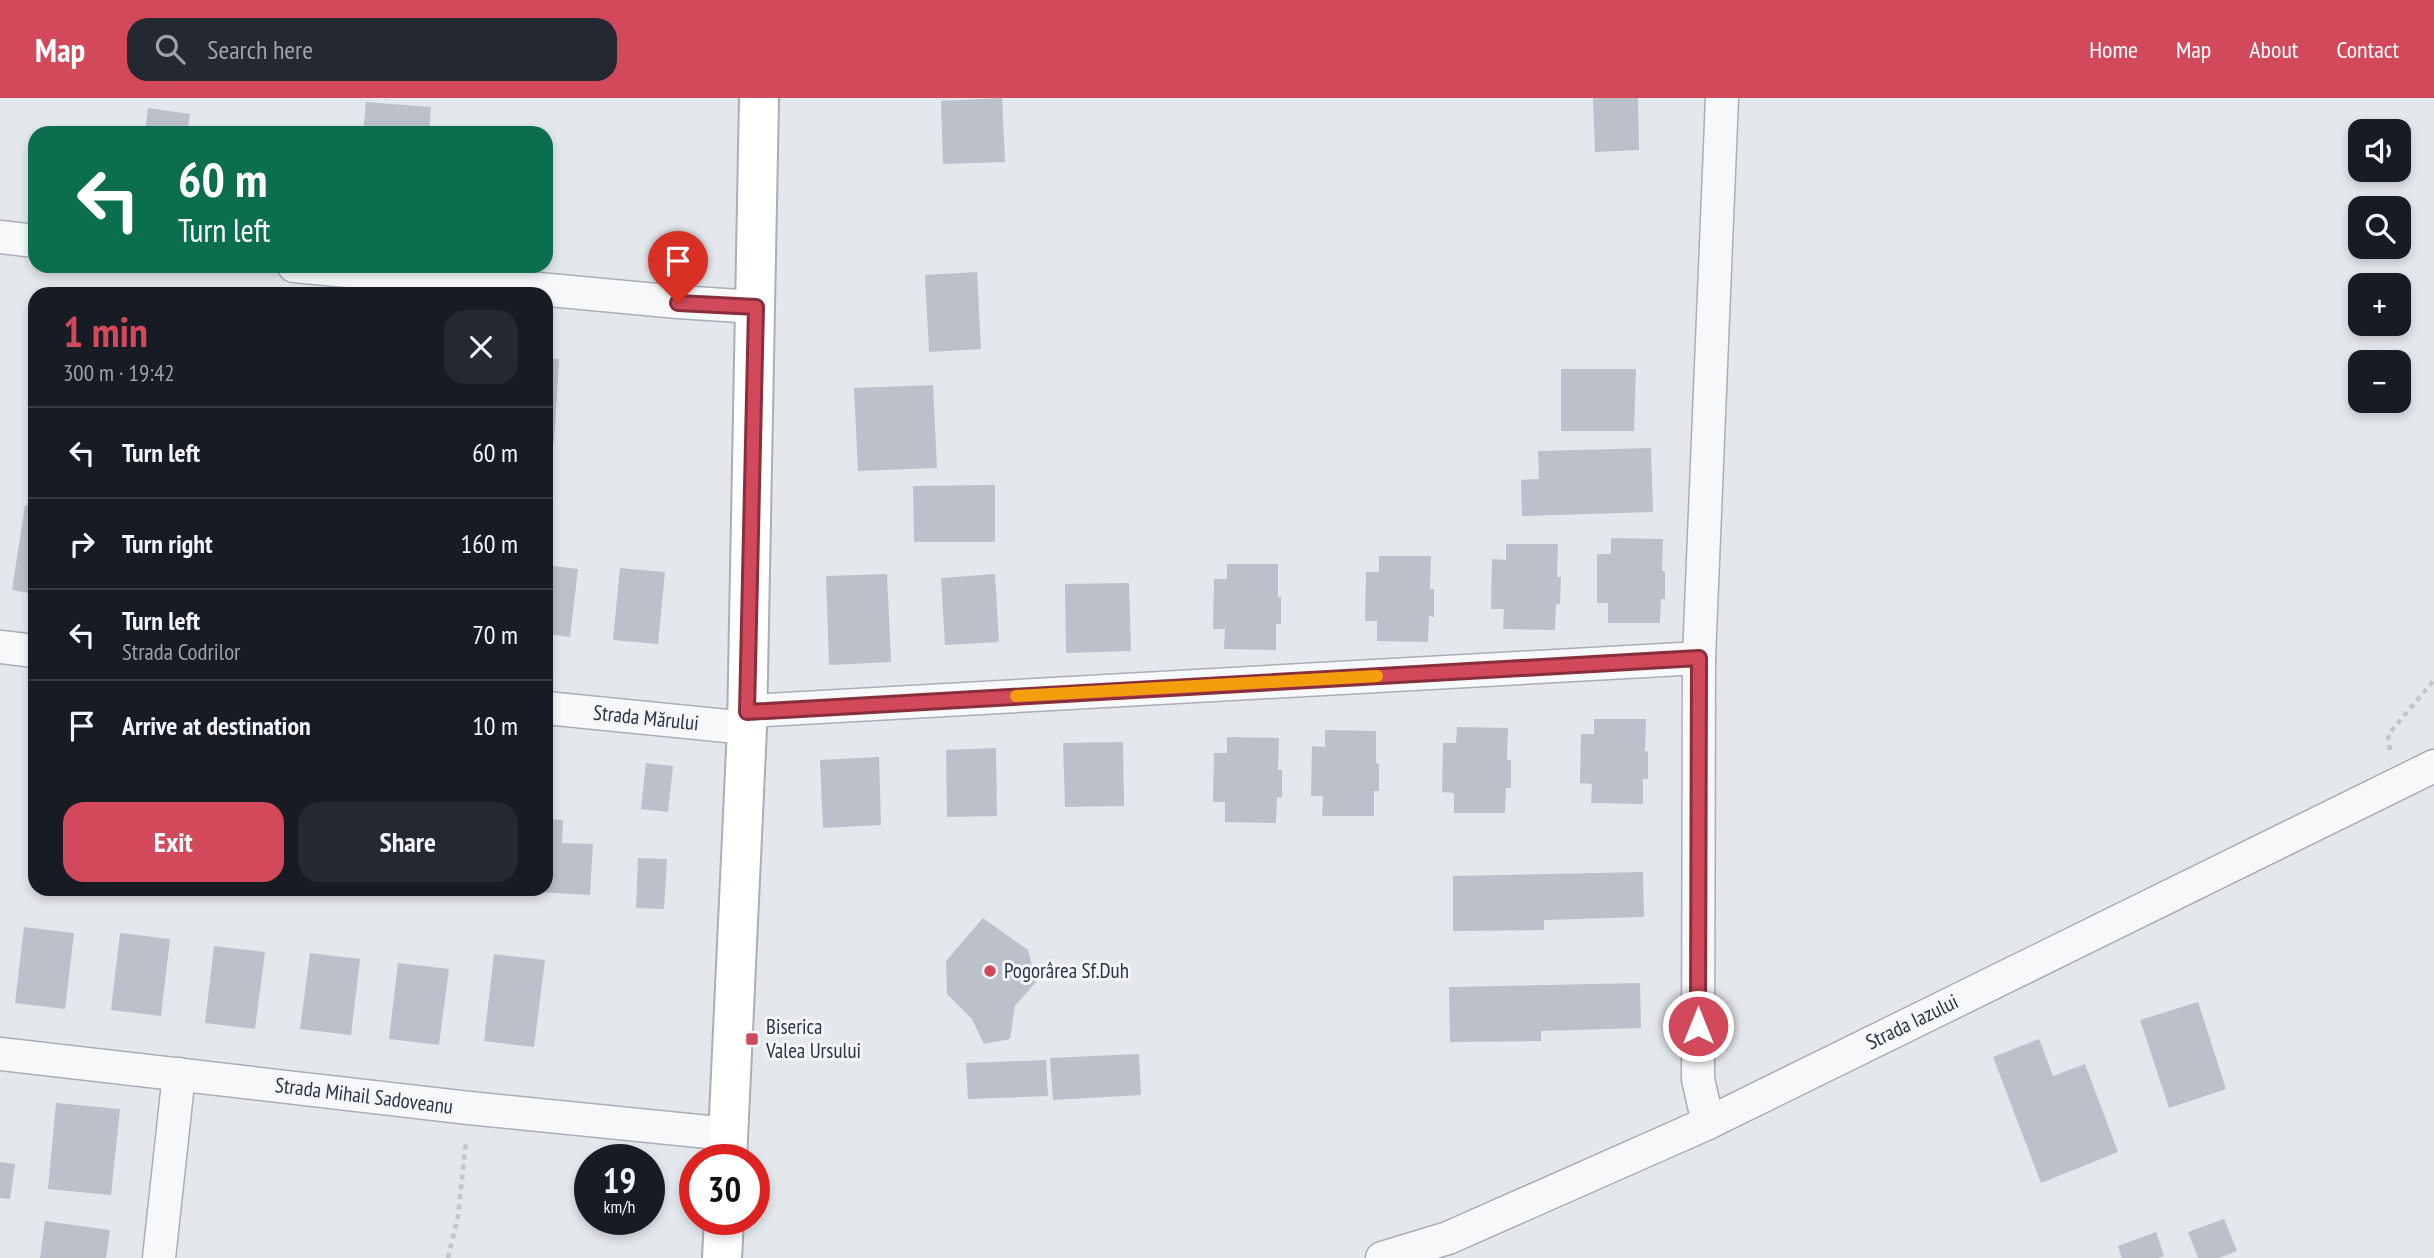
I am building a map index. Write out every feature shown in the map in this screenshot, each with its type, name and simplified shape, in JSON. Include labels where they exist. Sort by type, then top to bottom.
[{"type":"main road","points":[[728,1144],[747,720],[759,98]]},
{"type":"main road","points":[[722,1258],[723,1235]]},
{"type":"street","points":[[1707,1123],[1698,1079],[1699,658],[1722,98]]},
{"type":"street","points":[[0,237],[28,240]]},
{"type":"street","points":[[367,273],[512,287]]},
{"type":"street","points":[[553,291],[678,303],[756,307]]},
{"type":"street","points":[[0,647],[28,650]]},
{"type":"street","name":"Strada Mărului","points":[[553,708],[747,720],[1699,658]]},
{"type":"street","name":"Strada Iazului","points":[[1382,1258],[1451,1248],[2434,766]]},
{"type":"street","name":"Strada Mihail Sadoveanu","points":[[0,1054],[469,1108],[708,1144]]},
{"type":"street","points":[[159,1258],[179,1074]]},
{"type":"path","points":[[2393,786],[2388,735],[2434,680]]},
{"type":"path","points":[[448,1258],[458,1216],[469,1108]]},
{"type":"building","points":[[1002,98],[1005,162],[943,164],[941,101]]},
{"type":"building","points":[[1593,98],[1638,98],[1639,150],[1595,152]]},
{"type":"building","points":[[366,102],[431,107],[430,126],[364,126]]},
{"type":"building","points":[[148,108],[190,114],[188,126],[146,126]]},
{"type":"building","points":[[977,272],[981,349],[929,352],[925,275]]},
{"type":"building","points":[[553,359],[559,359],[553,443]]},
{"type":"building","points":[[1561,369],[1636,369],[1634,431],[1561,431]]},
{"type":"building","points":[[933,385],[937,468],[858,471],[854,388]]},
{"type":"building","points":[[1651,448],[1653,512],[1522,516],[1521,480],[1539,479],[1538,451]]},
{"type":"building","points":[[995,485],[995,542],[914,542],[913,486]]},
{"type":"building","points":[[25,505],[28,506],[28,593],[12,590]]},
{"type":"building","points":[[1611,538],[1663,539],[1665,599],[1661,599],[1660,623],[1608,623],[1608,603],[1597,603],[1597,554],[1611,554]]},
{"type":"building","points":[[1506,544],[1558,544],[1557,577],[1561,577],[1555,630],[1503,629],[1504,609],[1491,609],[1492,559],[1506,560]]},
{"type":"building","points":[[1379,556],[1431,556],[1430,589],[1434,589],[1434,617],[1429,616],[1428,642],[1377,641],[1377,621],[1365,621],[1366,572],[1379,572]]},
{"type":"building","points":[[1227,564],[1278,564],[1281,624],[1276,624],[1276,650],[1224,649],[1225,629],[1213,629],[1214,579],[1227,579]]},
{"type":"building","points":[[553,566],[578,569],[570,637],[553,635]]},
{"type":"building","points":[[620,568],[665,572],[658,644],[613,640]]},
{"type":"building","points":[[887,574],[891,662],[829,665],[826,576]]},
{"type":"building","points":[[995,574],[999,642],[945,645],[941,578]]},
{"type":"building","points":[[1129,583],[1131,651],[1066,653],[1065,584]]},
{"type":"building","points":[[1594,719],[1646,719],[1648,779],[1643,779],[1643,804],[1591,803],[1592,784],[1580,783],[1581,734],[1594,734]]},
{"type":"building","points":[[1457,727],[1508,728],[1507,760],[1511,760],[1511,788],[1506,788],[1505,813],[1454,813],[1454,793],[1442,792],[1443,743],[1456,743]]},
{"type":"building","points":[[1325,730],[1376,731],[1379,791],[1374,791],[1374,816],[1322,816],[1323,796],[1311,796],[1312,746],[1325,747]]},
{"type":"building","points":[[1227,737],[1279,738],[1278,770],[1282,770],[1282,798],[1277,797],[1276,823],[1225,822],[1225,802],[1213,802],[1214,753],[1227,753]]},
{"type":"building","points":[[1123,742],[1124,806],[1065,807],[1063,743]]},
{"type":"building","points":[[996,748],[997,816],[947,817],[946,750]]},
{"type":"building","points":[[879,757],[881,825],[823,828],[820,760]]},
{"type":"building","points":[[646,763],[673,766],[668,812],[641,809]]},
{"type":"building","points":[[553,819],[563,820],[562,843],[593,844],[590,895],[553,893]]},
{"type":"building","points":[[638,858],[667,859],[664,909],[636,908]]},
{"type":"building","points":[[1643,872],[1644,917],[1544,920],[1544,930],[1453,931],[1453,876]]},
{"type":"building","name":"Pogorârea Sf.Duh","points":[[983,918],[1028,950],[1036,982],[1015,1006],[1010,1039],[984,1044],[972,1019],[947,994],[946,961]]},
{"type":"building","points":[[24,927],[74,933],[65,1009],[15,1003]]},
{"type":"building","points":[[120,933],[170,939],[161,1016],[111,1010]]},
{"type":"building","points":[[214,946],[265,952],[255,1029],[205,1023]]},
{"type":"building","points":[[310,953],[360,959],[351,1035],[300,1029]]},
{"type":"building","points":[[494,954],[545,960],[534,1047],[484,1041]]},
{"type":"building","points":[[398,963],[449,969],[439,1045],[389,1039]]},
{"type":"building","points":[[1640,983],[1641,1028],[1541,1031],[1541,1041],[1450,1042],[1449,987]]},
{"type":"building","points":[[2198,1002],[2226,1089],[2169,1108],[2140,1020]]},
{"type":"building","points":[[2039,1039],[2053,1076],[2085,1064],[2118,1152],[2041,1183],[1993,1057]]},
{"type":"building","points":[[1139,1054],[1141,1095],[1053,1100],[1050,1058]]},
{"type":"building","points":[[1046,1060],[1048,1096],[968,1099],[966,1063]]},
{"type":"building","points":[[56,1103],[120,1109],[111,1195],[48,1189]]},
{"type":"building","points":[[0,1162],[15,1164],[10,1199],[0,1198]]},
{"type":"building","points":[[2224,1219],[2237,1251],[2219,1258],[2198,1258],[2188,1232]]},
{"type":"building","points":[[45,1221],[110,1230],[106,1258],[40,1258]]},
{"type":"building","points":[[2156,1232],[2164,1256],[2122,1258],[2118,1246]]},
{"type":"slow traffic","points":[[1016,696],[1377,676]]},
{"type":"place","name":"Pogorârea Sf.Duh","points":[[990,971]]},
{"type":"place","name":"Biserica Valea Ursului","points":[[752,1039]]},
{"type":"route","points":[[678,303],[756,307],[747,712],[1699,658],[1698,1026]]}]
